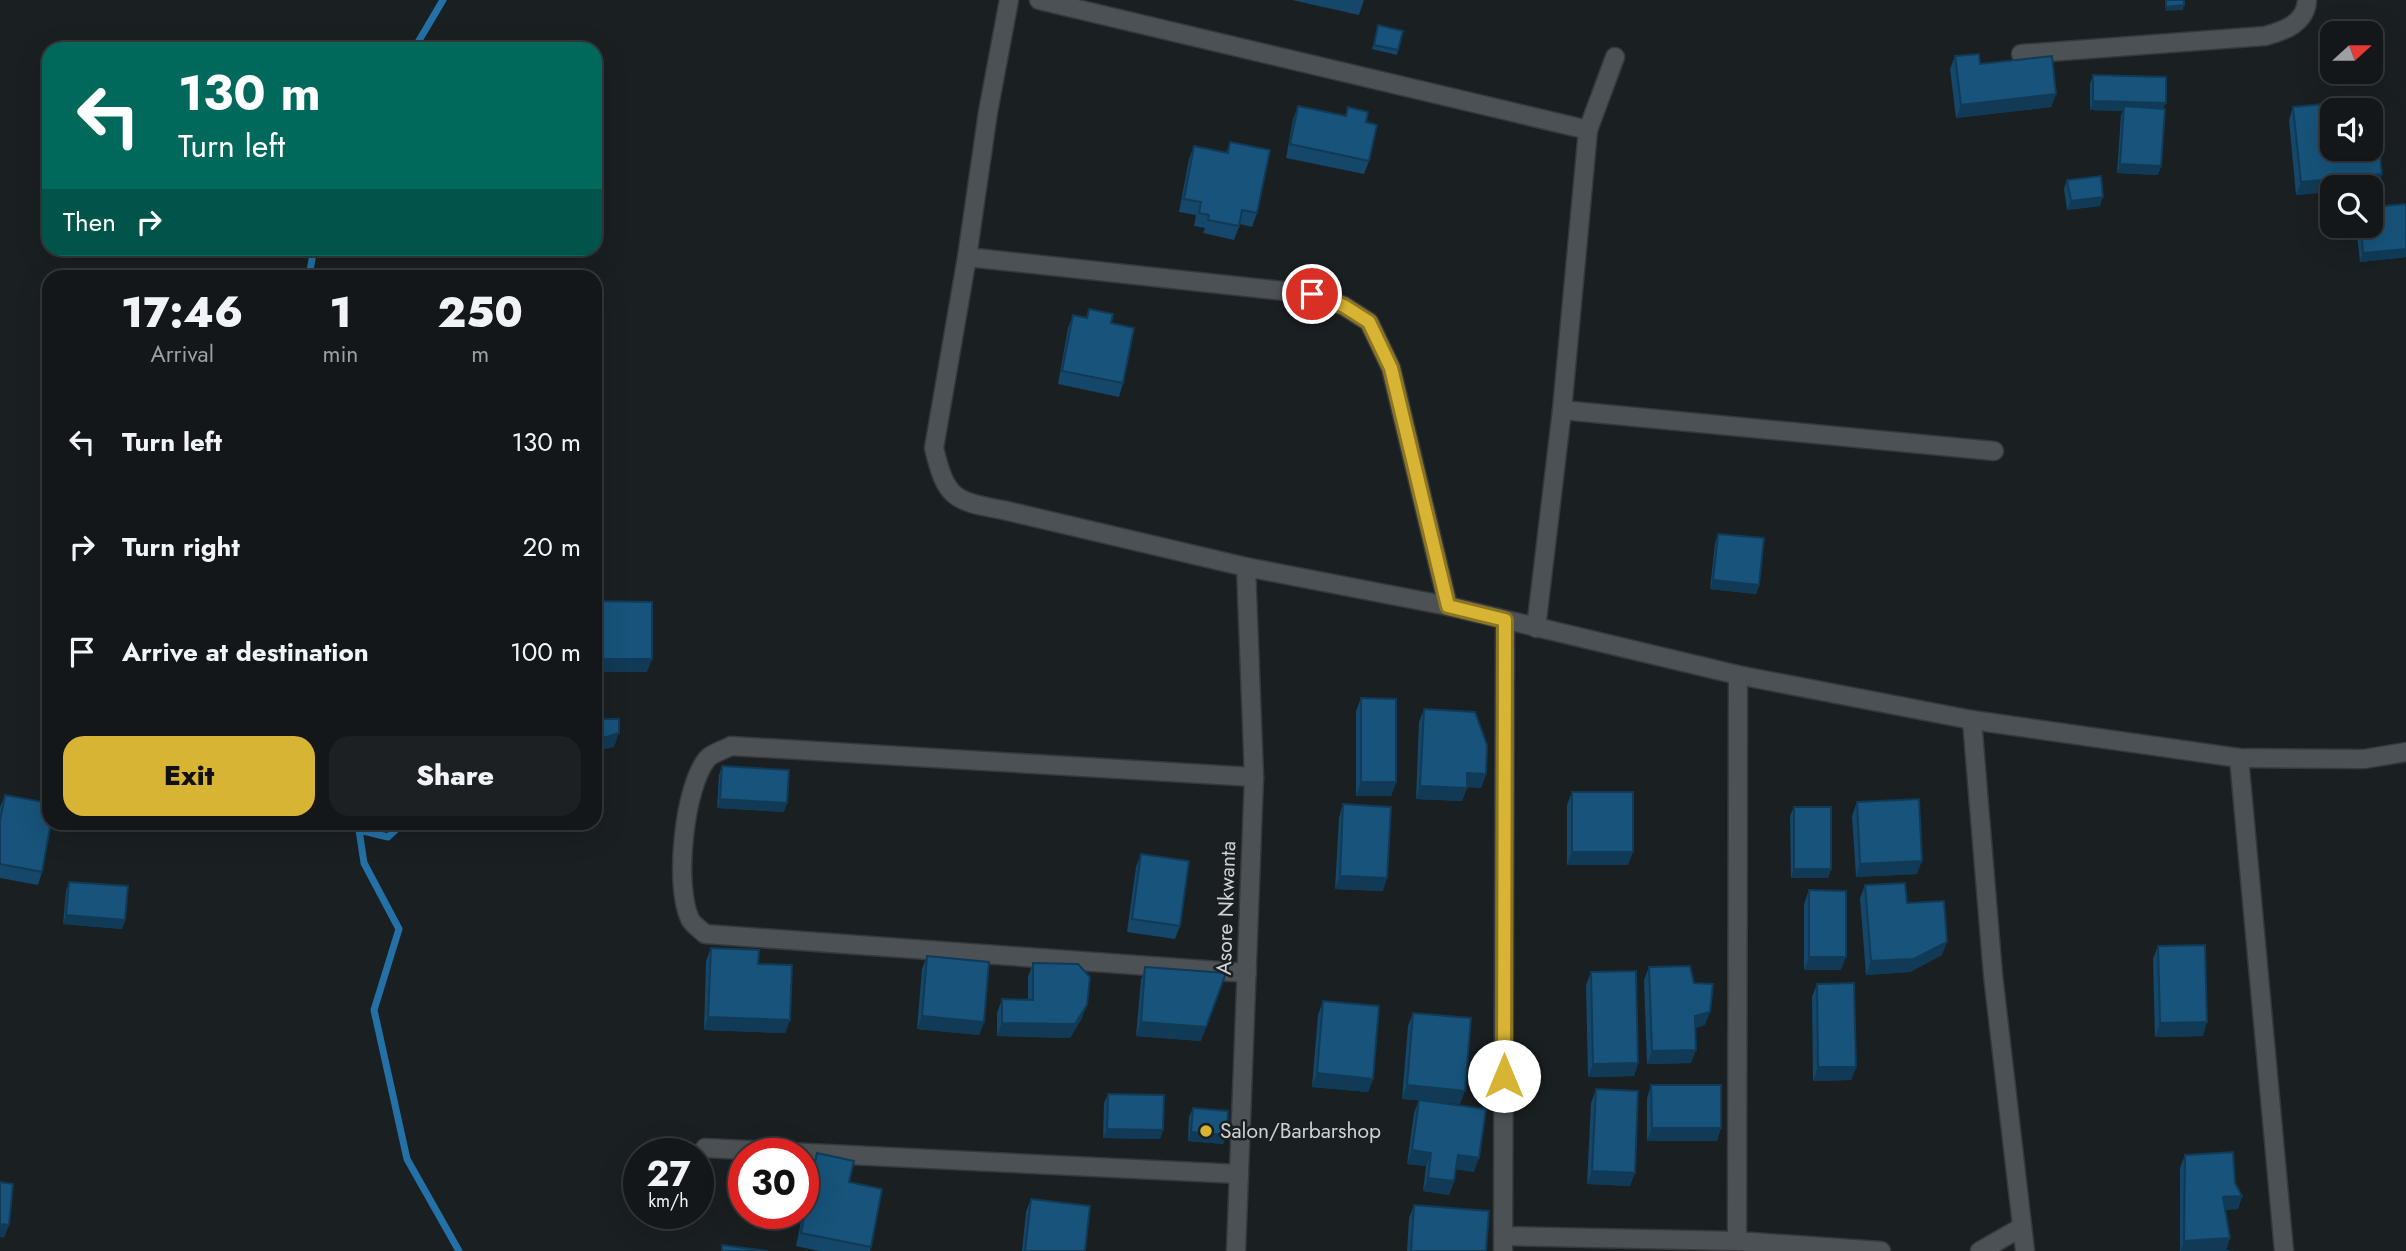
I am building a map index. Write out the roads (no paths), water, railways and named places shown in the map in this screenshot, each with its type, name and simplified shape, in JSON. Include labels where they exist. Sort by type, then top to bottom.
[{"type":"street","points":[[1009,0],[988,112],[967,257],[934,448],[942,480],[953,495],[968,504],[1246,567],[1448,606],[1738,675],[1972,720],[2239,758],[2364,759],[2406,752]]},
{"type":"street","points":[[1039,0],[1588,130]]},
{"type":"street","points":[[2021,54],[2265,36],[2283,31],[2298,21],[2305,11],[2307,0]]},
{"type":"street","points":[[1536,628],[1562,410],[1588,130],[1615,57]]},
{"type":"street","points":[[967,257],[1312,294],[1344,306],[1369,322],[1391,368],[1448,606]]},
{"type":"street","points":[[1562,410],[1994,451]]},
{"type":"street","name":"Asore Nkwanta","points":[[1236,1251],[1254,777],[1246,567]]},
{"type":"street","points":[[1505,620],[1504,1244],[1737,1241],[1881,1251]]},
{"type":"street","points":[[1737,1241],[1738,675]]},
{"type":"street","points":[[1972,720],[1993,975],[2025,1251]]},
{"type":"street","points":[[1247,973],[705,934],[690,920],[682,881],[685,824],[693,790],[708,758],[731,746],[1254,777]]},
{"type":"street","points":[[2239,758],[2284,1251]]},
{"type":"street","points":[[714,1148],[1239,1174]]},
{"type":"street","points":[[1980,1251],[2022,1227]]},
{"type":"waterway","points":[[418,42],[443,0]]},
{"type":"waterway","points":[[310,270],[313,256]]},
{"type":"waterway","points":[[359,830],[388,837],[395,830]]},
{"type":"waterway","points":[[359,830],[364,863],[399,929],[374,1010],[407,1159],[459,1251]]},
{"type":"place","name":"Salon/Barbarshop","points":[[1206,1131]]}]
